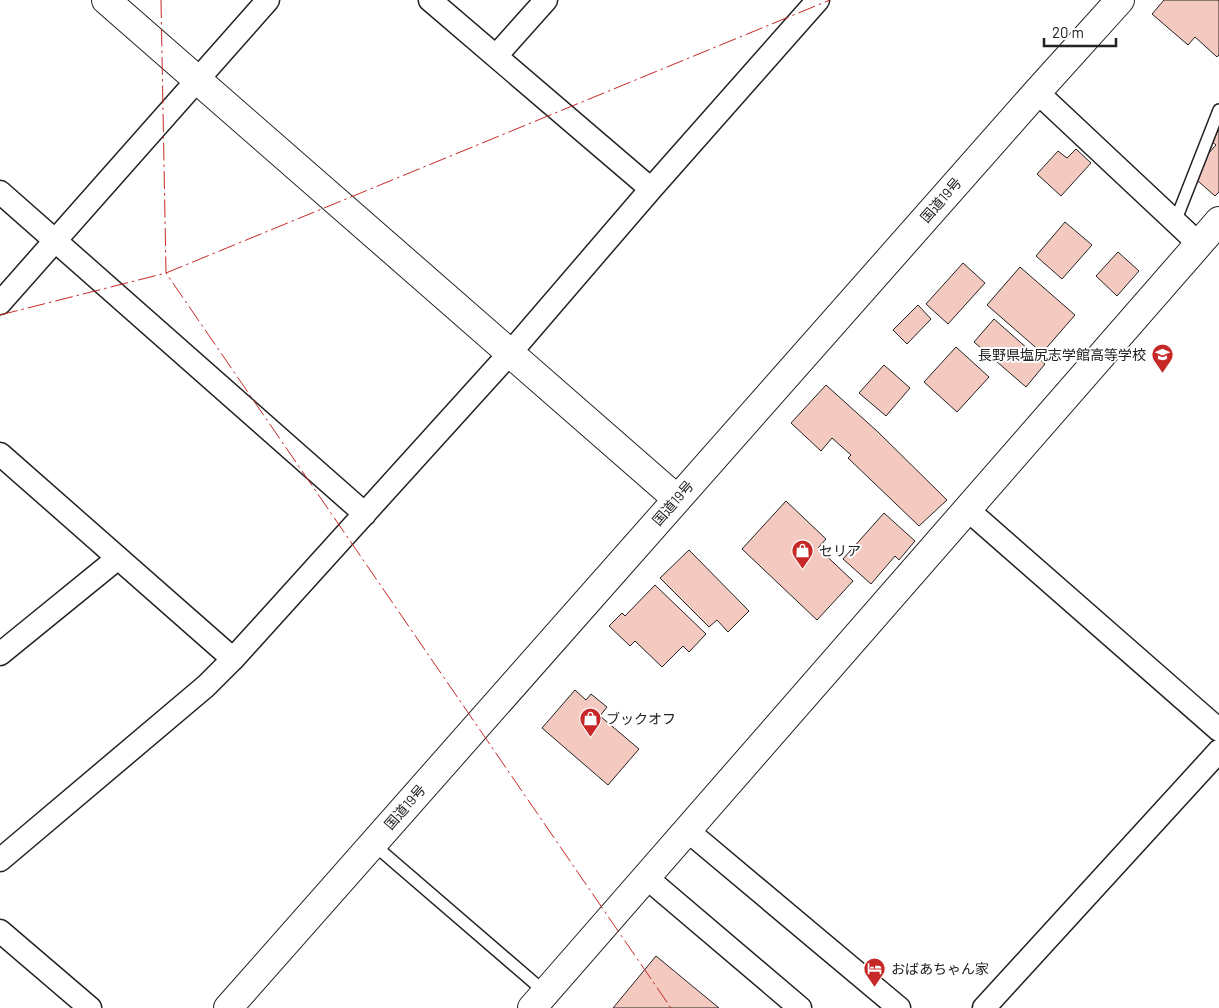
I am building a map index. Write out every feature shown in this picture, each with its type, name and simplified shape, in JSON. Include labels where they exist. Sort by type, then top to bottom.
[{"type":"main road","points":[[106,0],[677,499]]},
{"type":"main road","name":"国道19号","points":[[228,1008],[1120,0]]},
{"type":"main road","points":[[539,1000],[1219,221]]},
{"type":"street","points":[[0,303],[268,0]]},
{"type":"street","points":[[430,0],[650,189]]},
{"type":"street","points":[[496,56],[546,0]]},
{"type":"street","points":[[0,860],[206,686],[233,658],[510,353],[650,189],[818,0]]},
{"type":"street","points":[[1037,92],[1199,244]]},
{"type":"street","points":[[0,192],[365,514]]},
{"type":"street","points":[[3,462],[118,558],[233,658]]},
{"type":"street","points":[[968,510],[1219,730]]},
{"type":"street","points":[[0,654],[118,558]]},
{"type":"street","points":[[984,1008],[1219,751]]},
{"type":"street","points":[[688,831],[899,1008]]},
{"type":"street","points":[[647,878],[800,1008]]},
{"type":"street","points":[[0,931],[90,1008]]},
{"type":"lane","points":[[1175,222],[1219,110]]},
{"type":"lane","points":[[373,844],[539,1000]]},
{"type":"building","points":[[1164,0],[1219,0],[1219,55],[1217,57],[1195,37],[1188,45],[1152,14]]},
{"type":"building","points":[[1219,130],[1219,192],[1215,196],[1190,174],[1216,145],[1210,140]]},
{"type":"building","points":[[1076,149],[1091,163],[1061,196],[1037,174],[1058,151],[1067,158]]},
{"type":"building","points":[[1065,222],[1092,245],[1062,279],[1036,256]]},
{"type":"building","points":[[1118,252],[1139,271],[1117,296],[1096,276]]},
{"type":"building","points":[[963,263],[985,283],[948,324],[926,304]]},
{"type":"building","points":[[1020,267],[1075,315],[1042,353],[987,305]]},
{"type":"building","points":[[918,305],[931,319],[907,344],[893,330]]},
{"type":"building","points":[[994,319],[1045,364],[1026,387],[974,342]]},
{"type":"building","points":[[956,347],[989,377],[957,412],[924,382]]},
{"type":"building","points":[[884,365],[910,388],[886,416],[859,393]]},
{"type":"building","points":[[826,385],[878,432],[947,500],[919,526],[848,458],[851,455],[832,438],[821,451],[791,423]]},
{"type":"building","points":[[786,501],[826,539],[818,548],[853,581],[817,620],[742,549]]},
{"type":"building","points":[[884,513],[915,541],[899,560],[895,556],[871,584],[843,559]]},
{"type":"building","points":[[689,550],[749,611],[728,632],[717,620],[709,627],[660,578]]},
{"type":"building","points":[[655,585],[706,634],[689,652],[683,646],[662,667],[635,641],[630,646],[609,626],[622,613],[625,616]]},
{"type":"building","name":"ブックオフ","points":[[575,690],[586,700],[591,694],[607,707],[600,716],[639,749],[608,785],[542,728]]},
{"type":"building","points":[[656,956],[719,1008],[613,1008]]},
{"type":"power","points":[[161,0],[166,273],[671,1008]]},
{"type":"power","points":[[0,315],[166,273],[830,0]]},
{"type":"place","name":"長野県塩尻志学館高等学校","points":[[1162,374]]},
{"type":"place","name":"セリア","points":[[803,570]]},
{"type":"place","name":"ブックオフ","points":[[590,738]]},
{"type":"place","name":"おばあちゃん家","points":[[875,988]]}]
